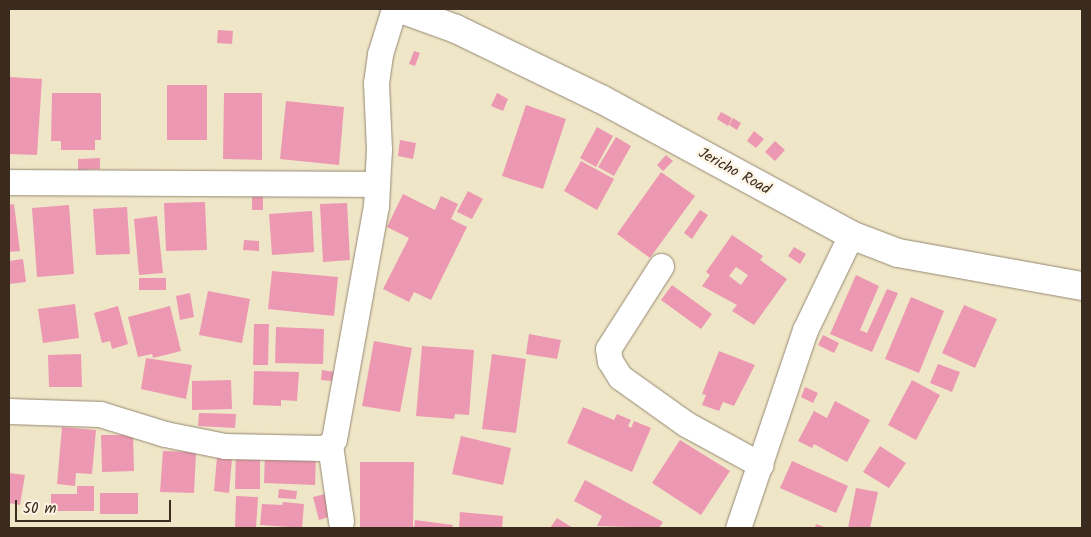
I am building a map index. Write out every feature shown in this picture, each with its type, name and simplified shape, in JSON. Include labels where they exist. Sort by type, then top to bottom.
[{"type":"street","points":[[9,411],[100,414],[166,434],[225,446],[322,448],[330,445],[334,439],[377,184],[376,83],[380,54],[394,9]]},
{"type":"street","name":"Jericho Road","points":[[401,9],[456,29],[601,99],[851,235],[898,253],[1082,286]]},
{"type":"street","points":[[9,182],[377,184]]},
{"type":"street","points":[[738,528],[761,465],[805,330],[851,235]]},
{"type":"street","points":[[661,266],[608,349],[610,361],[620,377],[686,424],[761,465]]},
{"type":"street","points":[[330,445],[341,521]]},
{"type":"building","points":[[218,30],[233,31],[232,44],[217,43]]},
{"type":"building","points":[[414,51],[420,53],[415,66],[409,64]]},
{"type":"building","points":[[9,77],[42,79],[37,155],[9,154]]},
{"type":"building","points":[[167,85],[207,85],[207,140],[167,140]]},
{"type":"building","points":[[52,93],[101,93],[101,140],[95,140],[95,150],[61,150],[61,141],[51,141]]},
{"type":"building","points":[[224,93],[262,93],[262,160],[223,159]]},
{"type":"building","points":[[497,93],[508,99],[503,111],[491,106]]},
{"type":"building","points":[[286,101],[344,107],[339,165],[280,159]]},
{"type":"building","points":[[526,105],[566,119],[543,189],[502,176]]},
{"type":"building","points":[[721,112],[732,118],[728,126],[717,119]]},
{"type":"building","points":[[733,118],[741,123],[737,130],[729,125]]},
{"type":"building","points":[[597,127],[613,136],[596,167],[580,158]]},
{"type":"building","points":[[754,131],[764,139],[756,148],[747,141]]},
{"type":"building","points":[[616,137],[631,146],[614,176],[598,167]]},
{"type":"building","points":[[400,140],[416,143],[413,159],[398,156]]},
{"type":"building","points":[[775,141],[785,150],[775,161],[765,152]]},
{"type":"building","points":[[666,155],[673,161],[663,171],[657,165]]},
{"type":"building","points":[[100,158],[100,169],[78,170],[78,159]]},
{"type":"building","points":[[581,161],[614,179],[597,210],[564,191]]},
{"type":"building","points":[[661,172],[695,196],[650,258],[617,234]]},
{"type":"building","points":[[252,190],[263,190],[263,210],[252,210]]},
{"type":"building","points":[[468,191],[483,199],[472,219],[457,212]]},
{"type":"building","points":[[403,194],[435,210],[441,196],[458,204],[451,219],[467,227],[431,300],[414,292],[409,302],[383,289],[409,238],[387,227]]},
{"type":"building","points":[[205,202],[207,250],[166,251],[164,203]]},
{"type":"building","points":[[347,203],[350,260],[323,262],[320,204]]},
{"type":"building","points":[[14,204],[20,251],[9,252],[9,205]]},
{"type":"building","points":[[69,205],[74,274],[37,277],[32,208]]},
{"type":"building","points":[[127,207],[130,254],[96,255],[93,209]]},
{"type":"building","points":[[700,210],[708,215],[692,239],[684,233]]},
{"type":"building","points":[[312,211],[314,252],[272,255],[269,214]]},
{"type":"building","points":[[157,216],[163,273],[139,275],[134,219]]},
{"type":"building","points":[[732,235],[763,256],[760,260],[787,279],[754,325],[732,311],[737,305],[702,286],[710,275],[706,272]],"holes":[[[736,267],[748,275],[741,285],[729,276]]]},
{"type":"building","points":[[244,240],[259,241],[259,251],[243,250]]},
{"type":"building","points":[[794,247],[806,254],[800,264],[788,256]]},
{"type":"building","points":[[23,259],[26,282],[9,284],[9,261]]},
{"type":"building","points":[[272,271],[338,277],[334,316],[268,309]]},
{"type":"building","points":[[856,275],[879,286],[860,330],[867,333],[887,289],[898,293],[872,352],[830,334]]},
{"type":"building","points":[[139,278],[166,278],[166,290],[139,290]]},
{"type":"building","points":[[672,285],[712,314],[701,329],[661,300]]},
{"type":"building","points":[[208,291],[250,299],[242,343],[199,335]]},
{"type":"building","points":[[190,293],[194,317],[180,320],[176,296]]},
{"type":"building","points":[[911,297],[944,311],[919,373],[885,359]]},
{"type":"building","points":[[75,304],[79,338],[43,343],[38,309]]},
{"type":"building","points":[[964,305],[997,319],[975,368],[942,353]]},
{"type":"building","points":[[118,306],[128,344],[112,349],[110,341],[102,343],[94,313]]},
{"type":"building","points":[[170,306],[181,351],[153,358],[152,354],[138,357],[128,317]]},
{"type":"building","points":[[254,324],[269,324],[268,365],[253,365]]},
{"type":"building","points":[[276,327],[324,329],[323,364],[275,363]]},
{"type":"building","points":[[529,334],[561,340],[557,359],[526,354]]},
{"type":"building","points":[[823,335],[839,343],[834,353],[818,345]]},
{"type":"building","points":[[374,341],[412,348],[400,412],[362,406]]},
{"type":"building","points":[[422,346],[474,350],[469,415],[455,414],[454,419],[416,416]]},
{"type":"building","points":[[719,351],[755,365],[734,406],[723,402],[719,411],[702,405],[706,395],[702,394]]},
{"type":"building","points":[[81,354],[82,387],[49,387],[48,355]]},
{"type":"building","points":[[492,354],[526,359],[516,433],[482,429]]},
{"type":"building","points":[[146,358],[192,365],[186,399],[141,389]]},
{"type":"building","points":[[938,364],[960,372],[952,392],[930,383]]},
{"type":"building","points":[[322,370],[335,372],[334,381],[321,380]]},
{"type":"building","points":[[254,371],[299,372],[297,401],[281,400],[281,406],[253,405]]},
{"type":"building","points":[[231,380],[232,409],[192,410],[192,381]]},
{"type":"building","points":[[912,380],[940,395],[916,440],[888,425]]},
{"type":"building","points":[[805,387],[818,393],[813,403],[801,397]]},
{"type":"building","points":[[835,401],[870,420],[847,462],[814,444],[812,448],[798,441],[814,411],[827,418]]},
{"type":"building","points":[[583,407],[614,420],[617,414],[631,420],[628,426],[631,428],[634,421],[651,428],[632,472],[567,443]]},
{"type":"building","points":[[199,413],[236,414],[235,428],[198,426]]},
{"type":"building","points":[[62,427],[96,430],[92,474],[76,473],[75,486],[57,484]]},
{"type":"building","points":[[101,435],[133,435],[134,471],[102,472]]},
{"type":"building","points":[[461,436],[511,448],[503,485],[452,474]]},
{"type":"building","points":[[680,440],[730,471],[701,515],[652,483]]},
{"type":"building","points":[[880,446],[906,463],[889,488],[863,472]]},
{"type":"building","points":[[236,450],[260,450],[260,489],[235,489]]},
{"type":"building","points":[[163,451],[196,452],[194,493],[160,492]]},
{"type":"building","points":[[265,454],[316,456],[315,485],[264,483]]},
{"type":"building","points":[[217,457],[232,459],[229,493],[214,491]]},
{"type":"building","points":[[792,461],[848,486],[836,513],[780,488]]},
{"type":"building","points":[[360,462],[414,462],[413,528],[360,528]]},
{"type":"building","points":[[9,473],[25,475],[20,505],[9,503]]},
{"type":"building","points":[[585,480],[663,522],[659,528],[597,526],[602,516],[574,501]]},
{"type":"building","points":[[77,486],[94,486],[94,511],[51,511],[51,494],[77,494]]},
{"type":"building","points":[[856,488],[878,492],[870,528],[848,528]]},
{"type":"building","points":[[279,489],[297,491],[296,499],[278,498]]},
{"type":"building","points":[[100,493],[138,493],[138,514],[100,514]]},
{"type":"building","points":[[325,494],[331,516],[319,520],[313,497]]},
{"type":"building","points":[[236,496],[258,497],[256,528],[235,527]]},
{"type":"building","points":[[283,502],[304,504],[302,528],[260,525],[262,504],[282,505]]},
{"type":"building","points":[[460,512],[503,516],[502,528],[459,528]]},
{"type":"building","points":[[557,518],[573,528],[550,528]]},
{"type":"building","points":[[415,520],[453,525],[452,528],[414,528]]},
{"type":"building","points":[[816,524],[827,528],[815,528]]}]
